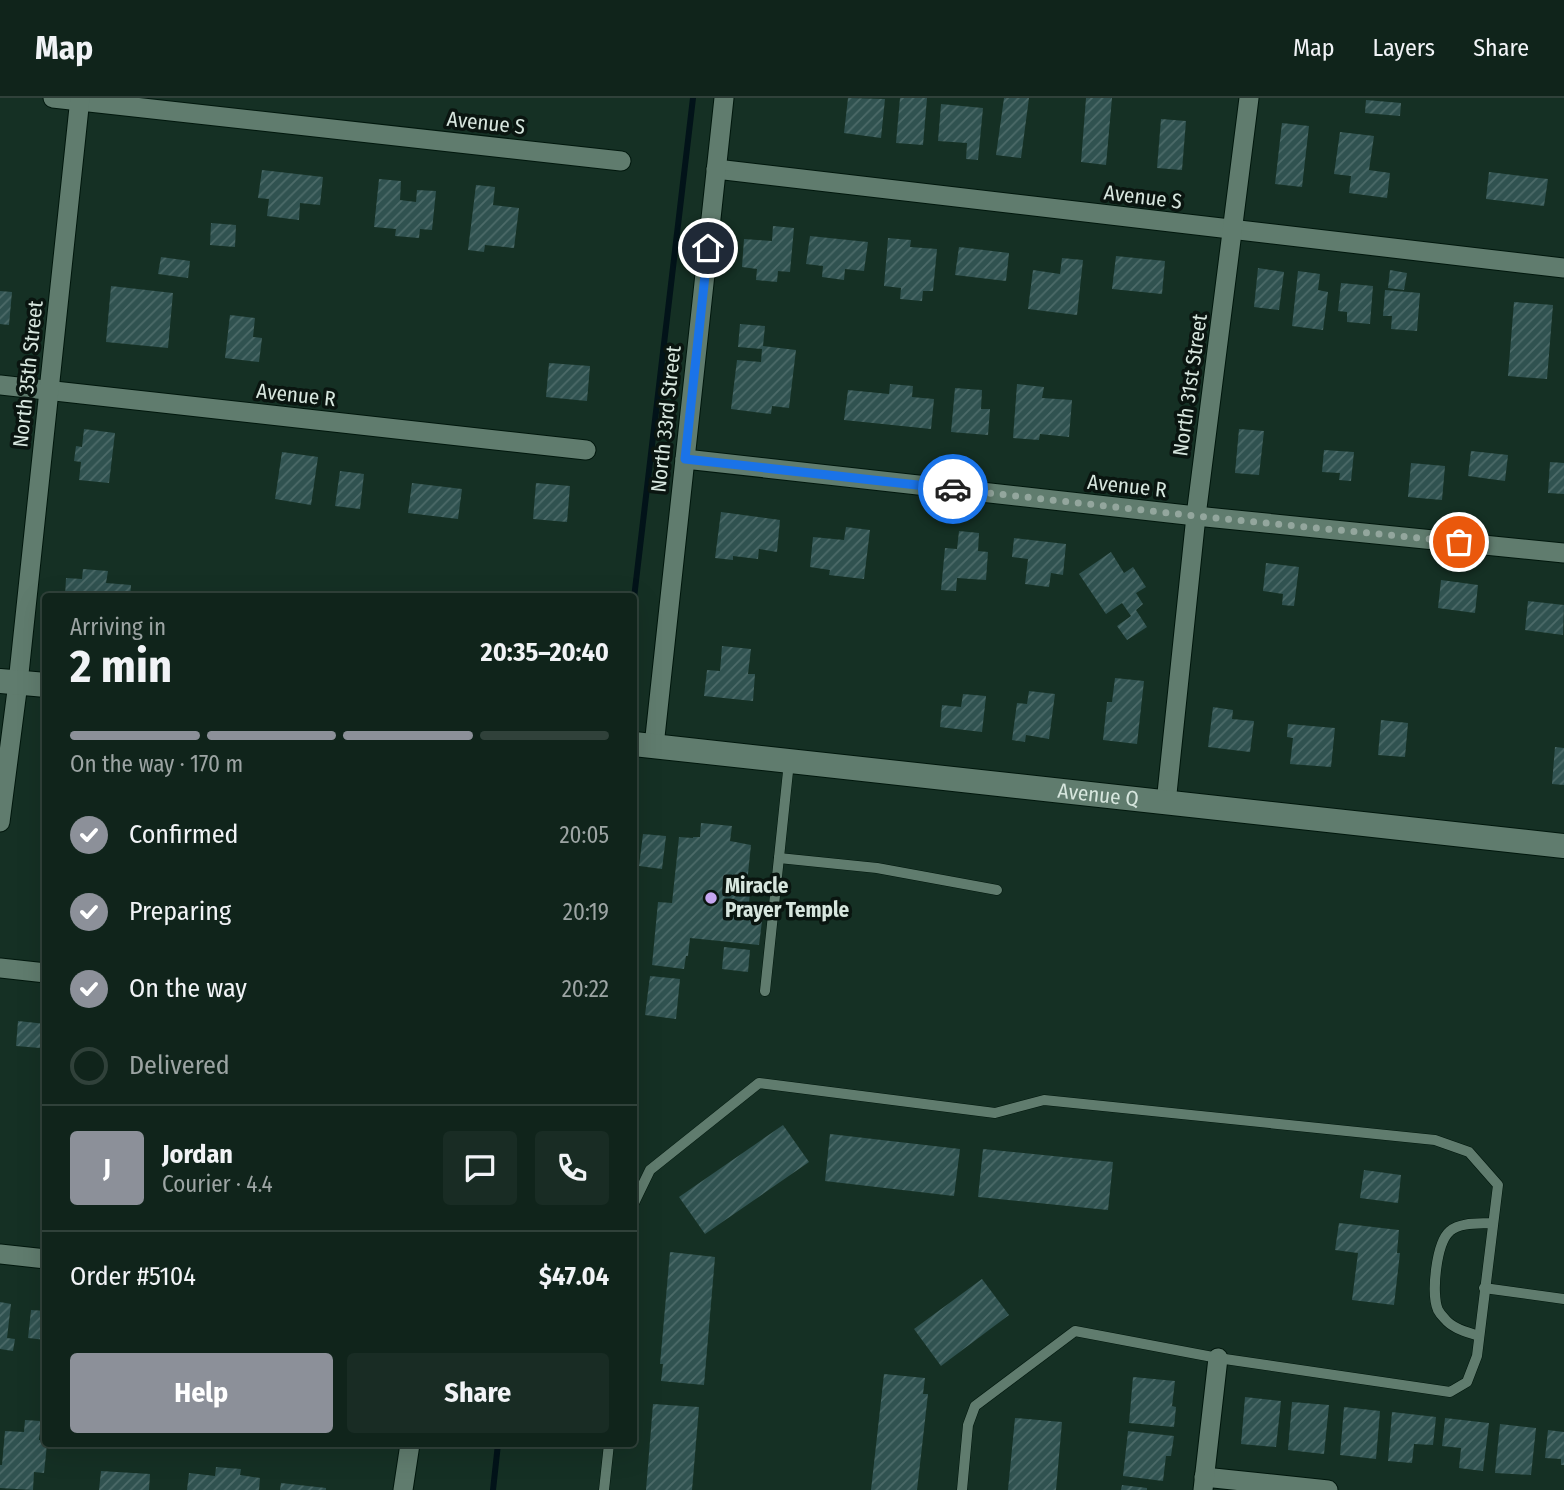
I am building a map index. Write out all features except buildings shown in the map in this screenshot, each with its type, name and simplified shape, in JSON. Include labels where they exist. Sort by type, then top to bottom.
[{"type":"street","name":"Avenue S","points":[[53,98],[621,161]]},
{"type":"street","name":"North 33rd Street","points":[[644,745],[685,459],[724,98]]},
{"type":"street","name":"North 31st Street","points":[[1166,803],[1196,516],[1249,98]]},
{"type":"street","name":"North 35th Street","points":[[0,822],[9,682],[49,390],[80,99]]},
{"type":"street","name":"Avenue S","points":[[716,169],[1564,268]]},
{"type":"street","name":"Avenue R","points":[[0,385],[586,450]]},
{"type":"street","name":"Avenue R","points":[[685,459],[1196,516],[1564,553]]},
{"type":"street","points":[[9,682],[42,685]]},
{"type":"street","name":"Avenue Q","points":[[644,745],[1564,846]]},
{"type":"street","points":[[0,968],[42,973]]},
{"type":"street","points":[[0,1254],[42,1259]]},
{"type":"street","points":[[1218,1358],[1204,1484],[1328,1490]]},
{"type":"street","points":[[403,1490],[410,1447]]},
{"type":"lane","points":[[765,991],[789,761]]},
{"type":"lane","points":[[779,858],[877,868],[997,890]]},
{"type":"lane","points":[[637,1197],[650,1170],[759,1083],[995,1113],[1044,1100],[1435,1140],[1469,1152],[1498,1185],[1477,1356],[1466,1382],[1450,1392],[1218,1358],[1075,1331],[975,1406],[968,1425],[962,1490]]},
{"type":"lane","points":[[1479,1336],[1447,1322],[1438,1309],[1436,1276],[1440,1248],[1451,1230],[1465,1225],[1493,1223]]},
{"type":"lane","points":[[1484,1288],[1564,1299]]},
{"type":"lane","points":[[1548,1297],[1564,1307]]},
{"type":"lane","points":[[604,1490],[609,1447]]},
{"type":"waterway","points":[[635,593],[693,98]]},
{"type":"waterway","points":[[493,1490],[498,1447]]},
{"type":"way so far","points":[[953,489],[1459,542]]},
{"type":"place","name":"Miracle Prayer Temple","points":[[711,898]]},
{"type":"route","points":[[708,248],[685,459],[953,489]]}]
